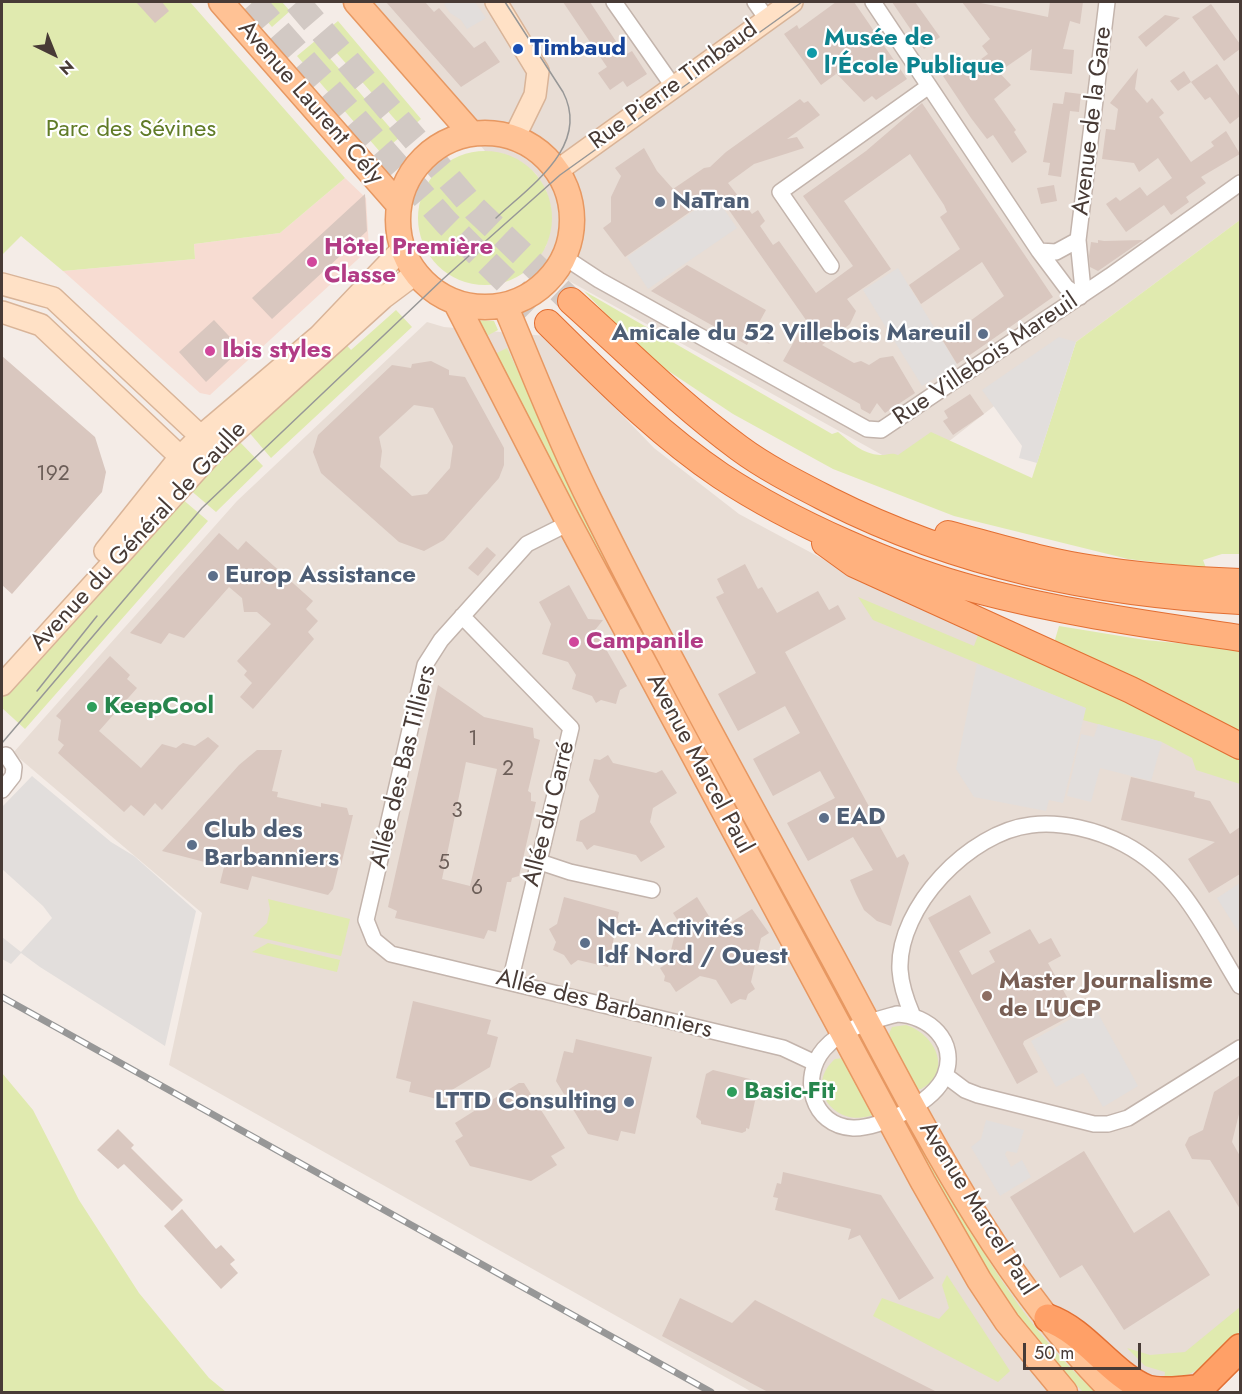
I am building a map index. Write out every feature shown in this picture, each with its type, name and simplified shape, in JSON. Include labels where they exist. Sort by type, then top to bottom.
[{"type":"highway","points":[[571,301],[685,404],[739,448],[790,480],[863,518],[982,562],[1107,590],[1240,601]]},
{"type":"highway","points":[[548,323],[638,411],[720,475],[776,509],[854,564],[1131,690],[1240,746]]},
{"type":"highway","points":[[685,404],[795,470],[868,504],[944,532],[1020,554],[1094,569],[1171,579],[1240,582]]},
{"type":"highway","points":[[776,509],[924,573],[977,590],[1113,619],[1240,638]]},
{"type":"highway","points":[[1048,1318],[1067,1325],[1107,1363],[1148,1389],[1202,1391],[1240,1348]]},
{"type":"main road","name":"Avenue Laurent Cély","points":[[221,2],[399,205]]},
{"type":"main road","points":[[356,2],[471,134]]},
{"type":"main road","points":[[496,2],[528,51],[538,71],[535,94],[514,138]]},
{"type":"main road","name":"Rue Pierre Timbaud","points":[[558,171],[673,86],[761,10],[792,2]]},
{"type":"main road","points":[[492,133],[514,138],[534,148],[558,171],[572,211],[572,231],[564,257],[545,283],[530,295],[505,305],[480,307],[456,303],[432,290],[415,274],[402,249],[398,229],[399,205],[411,172],[438,146],[471,134],[492,133]]},
{"type":"main road","name":"Avenue du Général de Gaulle","points":[[2,664],[208,443],[311,343],[402,249]]},
{"type":"main road","name":"Avenue du Général de Gaulle","points":[[208,443],[415,274]]},
{"type":"main road","points":[[2,284],[53,298],[208,443]]},
{"type":"main road","name":"Avenue Marcel Paul","points":[[456,303],[569,522],[890,1120],[979,1280],[1007,1322],[1065,1392]]},
{"type":"main road","name":"Avenue Marcel Paul","points":[[505,305],[555,428],[590,502],[730,770],[913,1107],[1012,1273],[1113,1392]]},
{"type":"main road","points":[[2,312],[17,315],[41,325],[188,464]]},
{"type":"main road","name":"Avenue du Général de Gaulle","points":[[2,685],[188,464]]},
{"type":"street","points":[[614,2],[673,86]]},
{"type":"street","points":[[873,2],[1039,251],[1066,287],[1080,297]]},
{"type":"street","name":"Avenue de la Gare","points":[[1080,297],[1083,290],[1078,240],[1107,2]]},
{"type":"street","points":[[831,266],[780,192],[929,86]]},
{"type":"street","name":"Rue Villebois Mareuil","points":[[564,257],[599,280],[874,431],[888,427],[1080,297],[1240,183]]},
{"type":"street","points":[[1039,251],[1048,253],[1061,251],[1078,240]]},
{"type":"street","name":"Avenue de la Gare","points":[[1066,287],[1069,265],[1078,240]]},
{"type":"street","name":"Allée des Bas Tilliers","points":[[391,954],[374,940],[366,920],[426,665],[441,640],[527,544],[569,522]]},
{"type":"street","name":"Allée du Carré","points":[[462,616],[571,728],[537,861],[510,982]]},
{"type":"street","points":[[2,790],[10,780],[14,767],[6,755]]},
{"type":"street","points":[[912,1014],[904,992],[900,969],[905,936],[917,911],[947,871],[962,856],[985,840],[1029,825],[1050,824],[1095,833],[1122,843],[1160,867],[1181,889],[1240,986]]},
{"type":"street","points":[[537,861],[570,872],[652,890]]},
{"type":"street","name":"Allée des Barbanniers","points":[[391,954],[783,1048],[815,1063]]},
{"type":"street","points":[[815,1063],[824,1049],[844,1033],[897,1014],[912,1014],[931,1023],[942,1038],[947,1056],[945,1075],[965,1090],[1094,1124],[1108,1124],[1128,1118],[1240,1048]]},
{"type":"street","name":"Avenue Marcel Paul","points":[[815,1063],[810,1081],[813,1100],[822,1114],[836,1124],[850,1128],[870,1126],[890,1120],[913,1107],[932,1091],[945,1075]]},
{"type":"shaded area","points":[[361,2],[1240,2],[1240,220],[1076,342],[911,471],[535,262],[546,246],[551,228],[551,208],[546,190],[536,174],[521,162],[504,154],[485,151]]},
{"type":"shaded area","points":[[475,2],[486,18],[467,29],[461,20],[450,13],[444,4]]},
{"type":"shaded area","points":[[345,178],[366,198],[369,249],[210,395],[200,393],[63,271],[195,259],[194,244],[280,233]]},
{"type":"shaded area","points":[[715,196],[737,228],[648,289],[627,257]]},
{"type":"shaded area","points":[[898,268],[957,365],[922,386],[863,290]]},
{"type":"shaded area","points":[[427,322],[444,327],[546,336],[654,448],[739,514],[849,573],[1240,757],[1240,1331],[1203,1367],[1203,1392],[752,1392],[169,1065],[202,913],[13,753],[237,501]]},
{"type":"shaded area","points":[[1059,337],[1076,342],[1037,463],[1019,458],[1022,446],[982,390]]},
{"type":"shaded area","points":[[977,664],[1086,708],[1063,803],[1049,800],[1046,811],[974,797],[956,769]]},
{"type":"shaded area","points":[[1098,724],[1162,742],[1151,781],[1100,768],[1091,802],[1067,796],[1081,734],[1094,737]]},
{"type":"shaded area","points":[[32,776],[111,842],[134,856],[196,911],[165,1046],[21,953],[11,964],[2,959],[2,937],[21,952],[52,918],[43,906],[2,869],[2,807]]},
{"type":"shaded area","points":[[1240,883],[1240,932],[1239,933],[1217,898]]},
{"type":"shaded area","points":[[1094,1006],[1138,1086],[1103,1107],[1083,1073],[1056,1087],[1031,1041]]},
{"type":"shaded area","points":[[986,1120],[1024,1130],[1017,1153],[1007,1151],[1005,1154],[1011,1167],[1022,1160],[1031,1177],[1000,1196],[971,1147],[981,1139]]},
{"type":"green space","name":"Parc des Sévines","points":[[2,2],[190,2],[345,178],[280,233],[194,244],[195,259],[63,271],[21,236],[2,255]]},
{"type":"green space","points":[[250,2],[282,2],[290,11],[272,27]]},
{"type":"green space","points":[[338,21],[421,119],[406,132],[321,35]]},
{"type":"green space","points":[[315,41],[399,138],[381,153],[297,56]]},
{"type":"green space","points":[[485,151],[511,156],[532,171],[547,192],[552,218],[547,244],[532,265],[511,280],[485,285],[459,280],[438,265],[423,244],[418,218],[423,192],[438,171],[459,156]]},
{"type":"green space","points":[[1240,220],[1240,554],[1222,554],[1203,560],[1206,568],[1128,559],[954,516],[833,469],[733,414],[646,356],[584,291],[832,434],[838,432],[868,453],[898,455],[931,432],[1032,478],[1076,342]]},
{"type":"green space","points":[[396,310],[412,327],[271,458],[247,430],[343,341],[351,350]]},
{"type":"green space","points":[[473,320],[494,321],[498,330],[483,338]]},
{"type":"green space","points":[[507,348],[563,467],[845,998],[841,1001],[837,991],[834,992],[491,356]]},
{"type":"green space","points":[[238,440],[263,466],[216,512],[189,489]]},
{"type":"green space","points":[[181,498],[208,521],[25,729],[2,708],[2,698]]},
{"type":"green space","points":[[858,597],[974,646],[980,630],[1240,757],[1240,784],[1196,770],[1192,758],[1162,742],[1083,720],[1085,708],[873,620]]},
{"type":"green space","points":[[1059,626],[1145,640],[1240,649],[1240,735],[1054,643]]},
{"type":"green space","points":[[268,899],[350,919],[341,956],[253,936],[267,923],[270,909]]},
{"type":"green space","points":[[268,943],[340,960],[337,972],[252,952]]},
{"type":"green space","points":[[906,1025],[925,1036],[937,1054],[937,1073],[931,1082],[921,1089],[917,1089],[888,1036],[892,1027]]},
{"type":"green space","points":[[864,1043],[868,1044],[898,1099],[897,1103],[893,1102],[863,1047]]},
{"type":"green space","points":[[844,1058],[873,1115],[859,1118],[847,1116],[836,1111],[828,1103],[823,1093],[822,1082],[826,1070],[835,1059]]},
{"type":"green space","points":[[2,1073],[33,1110],[79,1200],[139,1293],[209,1378],[226,1392],[2,1392]]},
{"type":"green space","points":[[921,1141],[977,1242],[1019,1305],[1067,1365],[1095,1392],[1083,1392],[1053,1361],[999,1293],[914,1142]]},
{"type":"green space","points":[[947,1275],[1010,1371],[998,1382],[873,1316],[882,1298],[939,1319],[949,1308],[942,1285]]},
{"type":"green space","points":[[1240,1307],[1240,1331],[1207,1364],[1189,1374],[1164,1381],[1165,1372],[1145,1366],[1127,1348],[1150,1355],[1185,1352]]},
{"type":"building","points":[[136,2],[162,2],[169,11],[155,23]]},
{"type":"building","points":[[386,2],[425,2],[434,12],[439,8],[474,48],[485,41],[500,62],[461,87]]},
{"type":"building","points":[[563,2],[590,2],[625,55],[632,51],[647,74],[627,87],[623,81],[610,90],[598,73],[607,67]]},
{"type":"building","points":[[836,2],[854,2],[907,79],[876,100],[872,96],[864,102],[835,72],[836,74],[821,85],[784,34],[797,25],[799,29]]},
{"type":"building","points":[[892,2],[915,2],[940,37],[924,49]]},
{"type":"building","points":[[962,2],[976,2],[1048,17],[1050,2],[1083,2],[1080,24],[1070,21],[1063,49],[1074,50],[1072,74],[1030,70],[1032,49],[1006,67],[993,66],[1011,85],[994,99],[1016,130],[1014,132],[1027,152],[1012,163],[993,135],[987,139],[943,76],[960,63],[965,71],[988,54],[982,46],[990,39]]},
{"type":"building","points":[[1211,4],[1240,44],[1240,49],[1224,61],[1192,17]]},
{"type":"building","points":[[1165,15],[1180,18],[1146,47],[1138,37]]},
{"type":"building","points":[[1217,64],[1240,97],[1240,116],[1230,124],[1210,97],[1205,100],[1191,82]]},
{"type":"building","points":[[1138,68],[1135,89],[1147,103],[1152,98],[1164,113],[1159,117],[1191,162],[1214,146],[1211,142],[1226,131],[1240,154],[1201,177],[1206,183],[1186,197],[1189,202],[1171,215],[1164,205],[1126,232],[1106,204],[1116,197],[1120,201],[1140,187],[1147,196],[1172,178],[1158,158],[1139,172],[1134,163],[1102,159],[1106,129],[1115,130],[1118,109],[1110,103]]},
{"type":"building","points":[[1184,71],[1191,82],[1178,91],[1170,81]]},
{"type":"building","points":[[1065,92],[1081,94],[1079,112],[1070,111],[1061,177],[1048,175],[1050,163],[1043,162],[1053,103],[1063,104]]},
{"type":"building","points":[[800,99],[804,103],[808,101],[820,115],[787,139],[797,137],[804,148],[754,164],[728,183],[752,214],[758,210],[765,221],[760,226],[773,245],[779,241],[816,293],[853,266],[803,196],[866,151],[922,103],[1053,297],[957,364],[943,341],[1004,296],[982,262],[921,304],[909,285],[960,249],[940,217],[947,212],[944,205],[910,154],[844,201],[891,269],[847,299],[856,311],[850,324],[822,345],[854,363],[861,361],[869,365],[880,358],[893,356],[915,393],[885,413],[877,403],[870,414],[861,409],[860,404],[783,361],[806,320],[717,193],[625,257],[603,228],[611,222],[611,197],[621,176],[615,168],[644,148],[657,171],[673,189],[704,168],[710,167],[726,152]]},
{"type":"building","points":[[1054,185],[1057,201],[1041,204],[1037,188]]},
{"type":"building","name":"Hôtel Première Classe","points":[[365,194],[367,231],[272,319],[252,298]]},
{"type":"building","points":[[1098,240],[1143,240],[1098,271],[1090,267],[1089,256],[1091,242],[1098,243]]},
{"type":"building","points":[[687,265],[766,310],[756,328],[770,344],[751,337],[747,345],[651,291]]},
{"type":"building","name":"Ibis styles","points":[[214,320],[241,349],[206,382],[179,352]]},
{"type":"building","points":[[2,356],[95,437],[106,472],[102,492],[12,594],[2,585]]},
{"type":"building","points":[[431,361],[449,370],[449,375],[465,377],[504,448],[504,465],[499,478],[444,540],[424,551],[399,542],[321,473],[313,452],[318,435],[392,365],[411,368],[412,364]],"holes":[[[414,405],[433,408],[453,446],[450,468],[427,494],[412,496],[380,467],[382,451],[379,437]]]},
{"type":"building","points":[[970,394],[984,414],[953,435],[943,421],[948,418],[944,411]]},
{"type":"building","points":[[219,533],[238,550],[246,541],[313,601],[306,609],[318,621],[308,632],[314,639],[253,709],[240,697],[252,683],[244,675],[247,671],[237,661],[271,624],[257,612],[244,612],[242,598],[229,587],[184,638],[169,633],[161,644],[130,633]]},
{"type":"building","points":[[487,547],[496,555],[478,576],[468,568]]},
{"type":"building","points":[[745,564],[758,589],[762,587],[777,613],[818,591],[829,610],[838,605],[846,619],[785,652],[897,858],[904,854],[909,863],[891,926],[877,921],[864,910],[850,880],[873,870],[853,837],[808,861],[787,823],[835,798],[820,771],[773,796],[753,759],[800,733],[785,706],[738,731],[718,694],[756,673],[716,597],[724,593],[717,579]]},
{"type":"building","name":"Campanile","points":[[569,585],[588,619],[603,620],[595,630],[627,686],[620,690],[616,704],[601,700],[596,703],[592,696],[572,689],[576,675],[568,662],[542,654],[551,624],[539,602]]},
{"type":"building","points":[[110,656],[130,675],[127,679],[137,688],[99,731],[141,768],[162,744],[176,748],[183,743],[195,746],[208,737],[219,746],[162,810],[155,803],[144,816],[131,805],[124,812],[58,753],[64,745],[58,740],[61,720],[56,716]]},
{"type":"building","points":[[438,685],[484,717],[533,728],[534,738],[540,740],[528,791],[531,793],[531,801],[536,802],[519,876],[507,882],[496,932],[488,930],[484,939],[395,918],[397,911],[388,907]],"holes":[[[466,762],[497,769],[470,886],[442,879]]]},
{"type":"building","points":[[257,750],[282,750],[272,791],[278,792],[277,797],[321,807],[321,803],[347,808],[349,815],[353,815],[341,865],[339,865],[333,889],[328,895],[252,876],[248,890],[220,883],[224,867],[162,851],[239,765]]},
{"type":"building","points":[[608,755],[613,763],[656,773],[662,770],[677,793],[653,808],[650,822],[665,847],[641,862],[636,855],[594,845],[587,850],[582,842],[576,841],[580,821],[595,812],[599,796],[589,780],[594,759],[600,760]]},
{"type":"building","points":[[1131,777],[1195,792],[1194,797],[1210,801],[1230,834],[1240,827],[1240,874],[1209,893],[1188,859],[1215,842],[1121,820]]},
{"type":"building","points":[[970,895],[991,933],[959,951],[972,975],[995,962],[989,951],[1030,929],[1039,944],[1051,938],[1061,956],[1048,963],[1076,1013],[1024,1041],[1023,1044],[1038,1072],[1017,1084],[928,918]]},
{"type":"building","points":[[564,897],[619,912],[608,967],[578,960],[571,965],[564,955],[553,950],[556,942],[549,929],[557,924]]},
{"type":"building","points":[[697,897],[712,921],[727,925],[752,909],[769,933],[761,938],[751,982],[755,989],[748,994],[746,1000],[740,999],[731,1004],[716,980],[709,978],[700,976],[676,992],[670,983],[664,981],[665,976],[660,968],[668,963],[678,921],[673,913]]},
{"type":"building","points":[[413,1001],[491,1020],[487,1034],[498,1037],[490,1067],[437,1099],[409,1092],[411,1082],[396,1078]]},
{"type":"building","points":[[576,1039],[652,1057],[635,1134],[621,1131],[618,1141],[588,1134],[556,1081],[564,1051],[573,1053]]},
{"type":"building","points":[[713,1070],[754,1080],[753,1083],[757,1083],[749,1129],[746,1128],[746,1131],[742,1133],[701,1124],[696,1117],[706,1074]]},
{"type":"building","points":[[1240,1075],[1240,1110],[1232,1142],[1240,1156],[1240,1209],[1210,1160],[1192,1159],[1185,1145],[1189,1137],[1203,1130],[1214,1092]]},
{"type":"building","points":[[519,1083],[524,1083],[565,1148],[551,1156],[557,1165],[531,1181],[470,1166],[455,1141],[463,1136],[455,1123]]},
{"type":"building","points":[[118,1129],[134,1145],[131,1148],[183,1200],[172,1211],[124,1164],[118,1169],[97,1150]]},
{"type":"building","points":[[1084,1151],[1134,1233],[1169,1210],[1210,1275],[1124,1330],[1082,1265],[1060,1278],[1010,1197]]},
{"type":"building","points":[[783,1172],[881,1195],[934,1278],[899,1300],[860,1235],[848,1240],[851,1229],[775,1210],[778,1198],[773,1197],[777,1183],[781,1184]]},
{"type":"building","points":[[182,1209],[216,1249],[221,1245],[235,1260],[230,1264],[238,1273],[221,1289],[164,1226]]},
{"type":"building","points":[[680,1298],[732,1323],[755,1300],[937,1392],[768,1392],[662,1336]]},
{"type":"tunnel","points":[[253,2],[446,222],[548,323]]},
{"type":"tunnel","points":[[297,2],[475,209],[571,301]]},
{"type":"tram line","points":[[496,218],[553,163],[563,147],[569,130],[570,112],[563,92],[505,2]]},
{"type":"tram line","points":[[2,743],[202,508],[443,279],[560,175],[802,2]]},
{"type":"tram line","points":[[37,691],[97,616]]},
{"type":"railway","points":[[2,997],[711,1392]]},
{"type":"place","name":"Timbaud","points":[[518,49]]},
{"type":"place","name":"Musée de l'École Publique","points":[[812,53]]},
{"type":"place","name":"NaTran","points":[[660,202]]},
{"type":"place","name":"Hôtel Première Classe","points":[[312,262]]},
{"type":"place","name":"Amicale du 52 Villebois Mareuil","points":[[983,334]]},
{"type":"place","name":"Ibis styles","points":[[210,351]]},
{"type":"place","name":"Europ Assistance","points":[[213,576]]},
{"type":"place","name":"Campanile","points":[[574,642]]},
{"type":"place","name":"KeepCool","points":[[92,707]]},
{"type":"place","name":"EAD","points":[[824,818]]},
{"type":"place","name":"Club des Barbanniers","points":[[192,845]]},
{"type":"place","name":"Nct- Activités Idf Nord / Ouest","points":[[585,943]]},
{"type":"place","name":"Master Journalisme de L'UCP","points":[[987,996]]},
{"type":"place","name":"Basic-Fit","points":[[732,1092]]},
{"type":"place","name":"LTTD Consulting","points":[[629,1102]]}]
